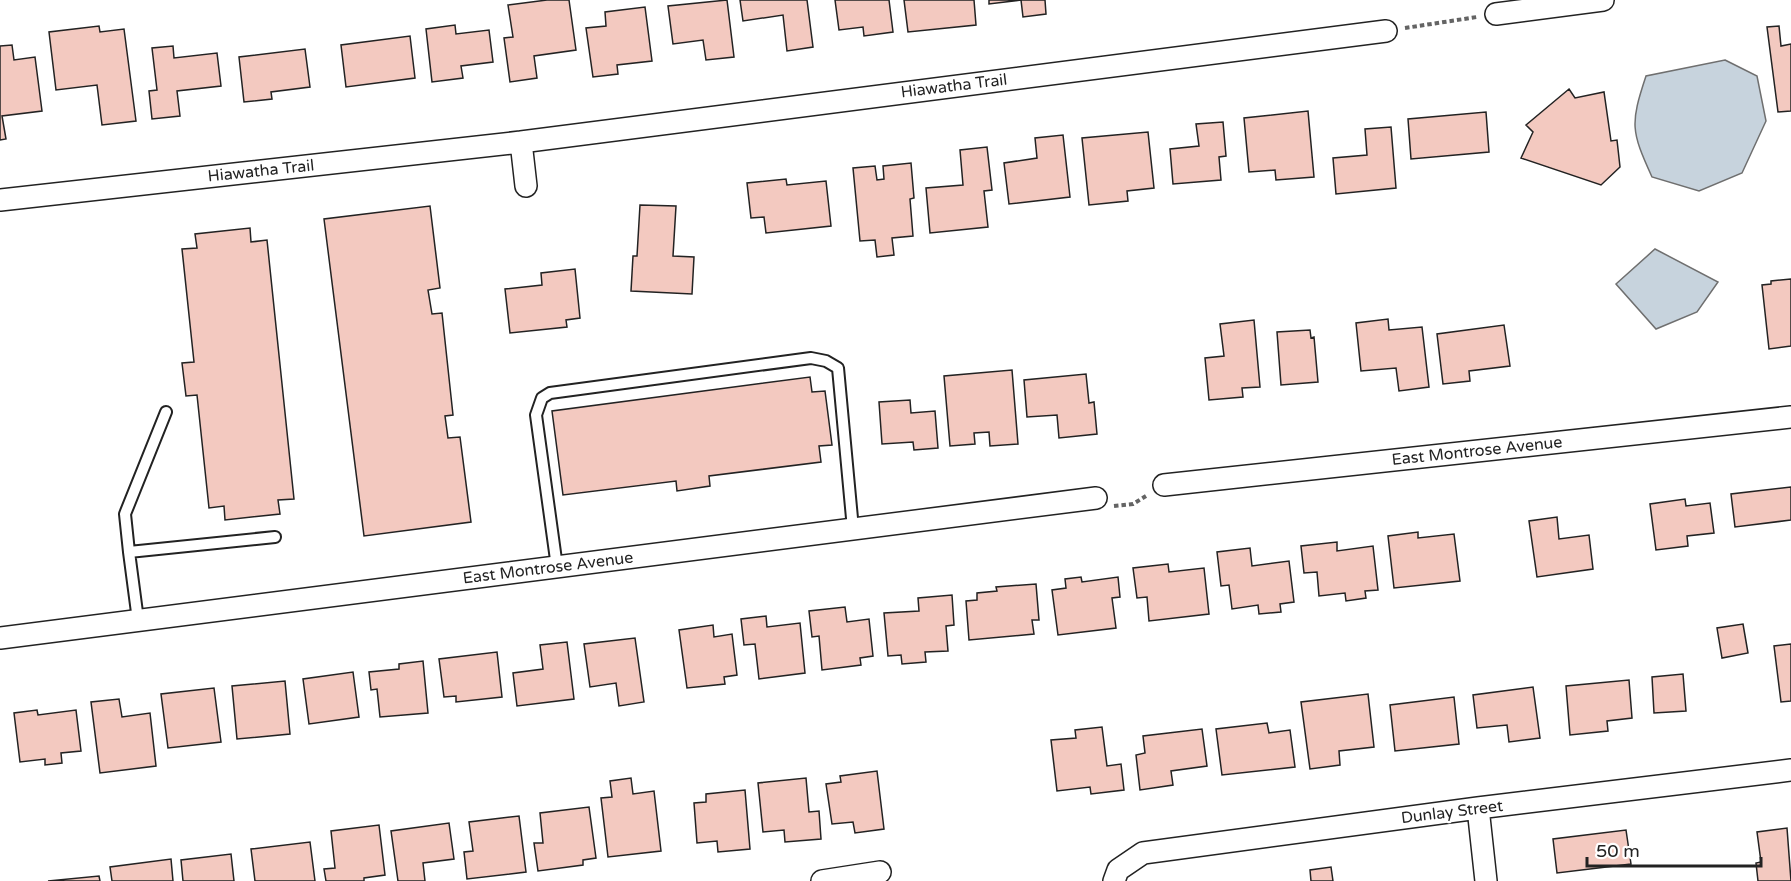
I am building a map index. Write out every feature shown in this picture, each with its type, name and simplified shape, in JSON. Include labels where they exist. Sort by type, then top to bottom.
[{"type":"street","points":[[1496,14],[1603,0]]},
{"type":"street","name":"Hiawatha Trail","points":[[0,200],[521,142],[1386,31]]},
{"type":"street","points":[[521,142],[526,186]]},
{"type":"street","name":"East Montrose Avenue","points":[[1164,485],[1791,417]]},
{"type":"street","name":"East Montrose Avenue","points":[[0,638],[1096,498]]},
{"type":"street","name":"Dunlay Street","points":[[1116,875],[1143,853],[1478,808],[1791,770]]},
{"type":"street","points":[[1478,808],[1486,881]]},
{"type":"street","points":[[822,881],[880,872]]},
{"type":"lane","points":[[557,567],[536,415],[542,398],[550,393],[811,358],[826,361],[838,368],[853,529]]},
{"type":"lane","points":[[138,620],[125,514],[166,411]]},
{"type":"lane","points":[[129,552],[275,537]]},
{"type":"path","points":[[1386,31],[1496,14]]},
{"type":"path","points":[[1096,498],[1105,507],[1133,504],[1164,485]]},
{"type":"shaded area","points":[[1725,60],[1757,76],[1766,121],[1742,173],[1699,191],[1652,177],[1640,149],[1635,127],[1637,106],[1646,76]]},
{"type":"shaded area","points":[[1655,249],[1718,282],[1697,312],[1656,329],[1616,284]]},
{"type":"building","points":[[569,0],[576,50],[534,56],[537,78],[510,82],[504,38],[513,37],[508,5]]},
{"type":"building","points":[[727,0],[734,57],[706,60],[703,40],[673,44],[668,6]]},
{"type":"building","points":[[740,0],[807,0],[813,47],[787,51],[783,15],[743,21]]},
{"type":"building","points":[[835,0],[889,0],[893,32],[864,36],[863,27],[839,30]]},
{"type":"building","points":[[904,0],[974,0],[976,25],[908,32]]},
{"type":"building","points":[[989,0],[1021,0],[989,4]]},
{"type":"building","points":[[1021,0],[1045,0],[1046,14],[1023,17]]},
{"type":"building","points":[[645,7],[652,61],[617,65],[618,74],[593,77],[586,28],[606,26],[605,12]]},
{"type":"building","points":[[455,25],[456,34],[489,30],[493,62],[461,66],[463,78],[432,82],[426,29]]},
{"type":"building","points":[[99,26],[100,32],[124,29],[136,121],[102,125],[97,85],[56,90],[49,32]]},
{"type":"building","points":[[1779,26],[1781,46],[1791,44],[1791,111],[1778,112],[1767,27]]},
{"type":"building","points":[[410,36],[415,78],[346,87],[341,45]]},
{"type":"building","points":[[12,45],[14,60],[35,57],[42,111],[2,116],[6,139],[0,140],[0,46]]},
{"type":"building","points":[[173,46],[174,58],[217,53],[221,86],[177,91],[180,116],[152,119],[149,91],[157,90],[152,48]]},
{"type":"building","points":[[305,49],[310,87],[271,92],[272,99],[244,102],[239,57]]},
{"type":"building","points":[[1569,89],[1575,98],[1604,92],[1611,141],[1617,140],[1620,167],[1601,185],[1521,158],[1533,132],[1526,125]]},
{"type":"building","points":[[1308,111],[1314,177],[1276,180],[1275,170],[1249,172],[1244,118]]},
{"type":"building","points":[[1486,112],[1489,152],[1411,159],[1408,119]]},
{"type":"building","points":[[1223,122],[1226,156],[1219,157],[1221,180],[1173,184],[1170,149],[1199,146],[1196,124]]},
{"type":"building","points":[[1391,127],[1396,188],[1336,194],[1333,158],[1367,155],[1365,129]]},
{"type":"building","points":[[1148,132],[1154,188],[1127,191],[1128,201],[1089,205],[1082,138]]},
{"type":"building","points":[[1063,135],[1070,197],[1009,204],[1004,163],[1037,158],[1035,138]]},
{"type":"building","points":[[987,147],[992,190],[984,191],[988,227],[930,233],[926,188],[963,185],[960,150]]},
{"type":"building","points":[[911,163],[914,198],[910,199],[913,236],[892,238],[894,255],[877,257],[875,240],[860,241],[853,168],[875,166],[877,180],[884,179],[883,166]]},
{"type":"building","points":[[786,179],[787,185],[826,181],[831,226],[766,233],[764,217],[751,218],[747,183]]},
{"type":"building","points":[[640,205],[676,206],[673,256],[694,257],[692,294],[631,291],[633,256],[637,256]]},
{"type":"building","points":[[430,206],[440,288],[428,290],[432,314],[442,313],[453,415],[445,416],[448,438],[460,437],[471,522],[364,536],[324,219]]},
{"type":"building","points":[[250,228],[251,242],[267,240],[294,499],[278,500],[280,514],[225,520],[224,506],[209,508],[197,395],[186,396],[182,363],[194,362],[182,249],[197,248],[195,234]]},
{"type":"building","points":[[575,269],[580,318],[566,320],[567,327],[510,333],[505,289],[542,285],[541,273]]},
{"type":"building","points":[[1791,279],[1791,346],[1769,349],[1762,285],[1771,284],[1771,281]]},
{"type":"building","points":[[1388,319],[1389,330],[1422,327],[1429,387],[1399,391],[1396,368],[1361,371],[1356,323]]},
{"type":"building","points":[[1254,320],[1260,387],[1242,388],[1243,397],[1209,400],[1205,358],[1224,356],[1220,324]]},
{"type":"building","points":[[1504,325],[1510,366],[1469,371],[1470,381],[1443,384],[1437,334]]},
{"type":"building","points":[[1310,330],[1311,338],[1314,337],[1318,382],[1281,385],[1277,332]]},
{"type":"building","points":[[1012,370],[1018,444],[990,446],[989,432],[974,433],[975,444],[950,446],[944,376]]},
{"type":"building","points":[[1086,374],[1089,403],[1094,402],[1097,434],[1059,438],[1057,415],[1027,417],[1024,380]]},
{"type":"building","points":[[810,377],[812,392],[825,391],[832,445],[819,446],[821,462],[709,476],[710,486],[677,491],[676,481],[563,495],[552,411]]},
{"type":"building","points":[[910,400],[911,413],[935,411],[938,448],[914,450],[913,442],[882,444],[879,402]]},
{"type":"building","points":[[1791,487],[1791,520],[1735,527],[1731,494]]},
{"type":"building","points":[[1685,499],[1686,506],[1710,503],[1714,533],[1687,536],[1688,546],[1656,550],[1650,504]]},
{"type":"building","points":[[1557,517],[1559,539],[1589,535],[1593,569],[1537,577],[1529,521]]},
{"type":"building","points":[[1418,532],[1418,538],[1454,534],[1460,581],[1394,588],[1388,536]]},
{"type":"building","points":[[1337,542],[1337,551],[1373,546],[1378,590],[1365,591],[1366,598],[1346,601],[1345,593],[1319,596],[1317,572],[1304,573],[1301,546]]},
{"type":"building","points":[[1250,548],[1252,566],[1289,561],[1294,602],[1280,604],[1281,612],[1259,614],[1258,605],[1232,609],[1229,585],[1221,586],[1217,552]]},
{"type":"building","points":[[1168,564],[1169,572],[1204,568],[1209,614],[1149,621],[1147,597],[1137,598],[1133,568]]},
{"type":"building","points":[[1081,577],[1082,582],[1118,577],[1120,597],[1112,598],[1116,628],[1058,635],[1052,590],[1066,588],[1065,579]]},
{"type":"building","points":[[1036,584],[1039,620],[1032,620],[1034,634],[969,640],[966,601],[977,600],[977,593],[997,591],[996,587]]},
{"type":"building","points":[[952,595],[954,625],[946,626],[948,651],[925,652],[926,662],[902,664],[901,655],[888,656],[884,613],[919,611],[918,598]]},
{"type":"building","points":[[845,607],[847,622],[869,619],[873,656],[860,658],[861,665],[822,670],[819,636],[812,637],[809,611]]},
{"type":"building","points":[[766,616],[767,627],[800,623],[805,673],[759,679],[755,644],[744,645],[741,619]]},
{"type":"building","points":[[1743,624],[1748,653],[1722,658],[1717,628]]},
{"type":"building","points":[[713,625],[714,637],[732,634],[737,675],[724,677],[725,684],[687,688],[679,630]]},
{"type":"building","points":[[635,638],[644,702],[619,706],[616,683],[590,687],[584,644]]},
{"type":"building","points":[[567,642],[574,699],[517,706],[513,673],[543,669],[540,645]]},
{"type":"building","points":[[1791,644],[1791,701],[1781,702],[1774,646]]},
{"type":"building","points":[[497,652],[502,697],[456,702],[456,696],[444,697],[439,659]]},
{"type":"building","points":[[423,661],[428,713],[380,717],[377,689],[371,690],[369,672],[399,669],[399,664]]},
{"type":"building","points":[[353,672],[359,717],[309,724],[303,679]]},
{"type":"building","points":[[1683,674],[1686,711],[1654,713],[1652,677]]},
{"type":"building","points":[[1629,680],[1632,718],[1607,721],[1608,731],[1570,735],[1566,686]]},
{"type":"building","points":[[285,681],[290,734],[237,739],[232,686]]},
{"type":"building","points":[[1533,687],[1540,738],[1509,742],[1507,725],[1477,728],[1473,695]]},
{"type":"building","points":[[214,688],[221,742],[168,748],[161,694]]},
{"type":"building","points":[[1368,694],[1374,747],[1339,751],[1340,765],[1310,769],[1301,702]]},
{"type":"building","points":[[1454,697],[1459,744],[1395,751],[1390,705]]},
{"type":"building","points":[[119,699],[122,717],[150,713],[156,766],[100,773],[91,702]]},
{"type":"building","points":[[37,710],[38,715],[76,710],[81,751],[61,753],[62,763],[45,765],[45,759],[20,762],[14,713]]},
{"type":"building","points":[[1267,723],[1269,733],[1290,730],[1295,767],[1222,775],[1216,729]]},
{"type":"building","points":[[1102,727],[1107,766],[1121,764],[1124,790],[1091,794],[1090,787],[1057,791],[1051,740],[1076,738],[1075,730]]},
{"type":"building","points":[[1202,729],[1207,766],[1171,771],[1173,785],[1140,790],[1136,755],[1145,753],[1143,736]]},
{"type":"building","points":[[877,771],[884,829],[855,833],[853,822],[832,824],[826,784],[841,782],[840,776]]},
{"type":"building","points":[[631,778],[633,794],[654,791],[661,851],[608,857],[601,798],[612,797],[610,781]]},
{"type":"building","points":[[806,778],[809,812],[819,811],[821,839],[785,842],[784,830],[763,832],[758,783]]},
{"type":"building","points":[[745,790],[750,849],[718,852],[717,841],[697,843],[694,803],[706,802],[706,794]]},
{"type":"building","points":[[589,807],[596,858],[583,860],[583,865],[538,871],[534,843],[543,843],[540,813]]},
{"type":"building","points":[[519,816],[526,872],[467,879],[464,852],[473,851],[469,822]]},
{"type":"building","points":[[449,823],[454,859],[423,863],[425,881],[398,881],[391,831]]},
{"type":"building","points":[[379,825],[385,875],[364,878],[364,881],[326,881],[324,869],[335,868],[331,831]]},
{"type":"building","points":[[1787,828],[1791,881],[1758,881],[1756,863],[1761,862],[1757,832]]},
{"type":"building","points":[[1626,830],[1631,864],[1557,873],[1553,839]]},
{"type":"building","points":[[310,842],[315,881],[255,881],[251,849]]},
{"type":"building","points":[[231,854],[234,881],[183,881],[181,860]]},
{"type":"building","points":[[171,859],[173,881],[112,881],[110,867]]},
{"type":"building","points":[[1331,867],[1333,881],[1311,881],[1310,870]]},
{"type":"building","points":[[99,876],[100,881],[48,881]]}]
